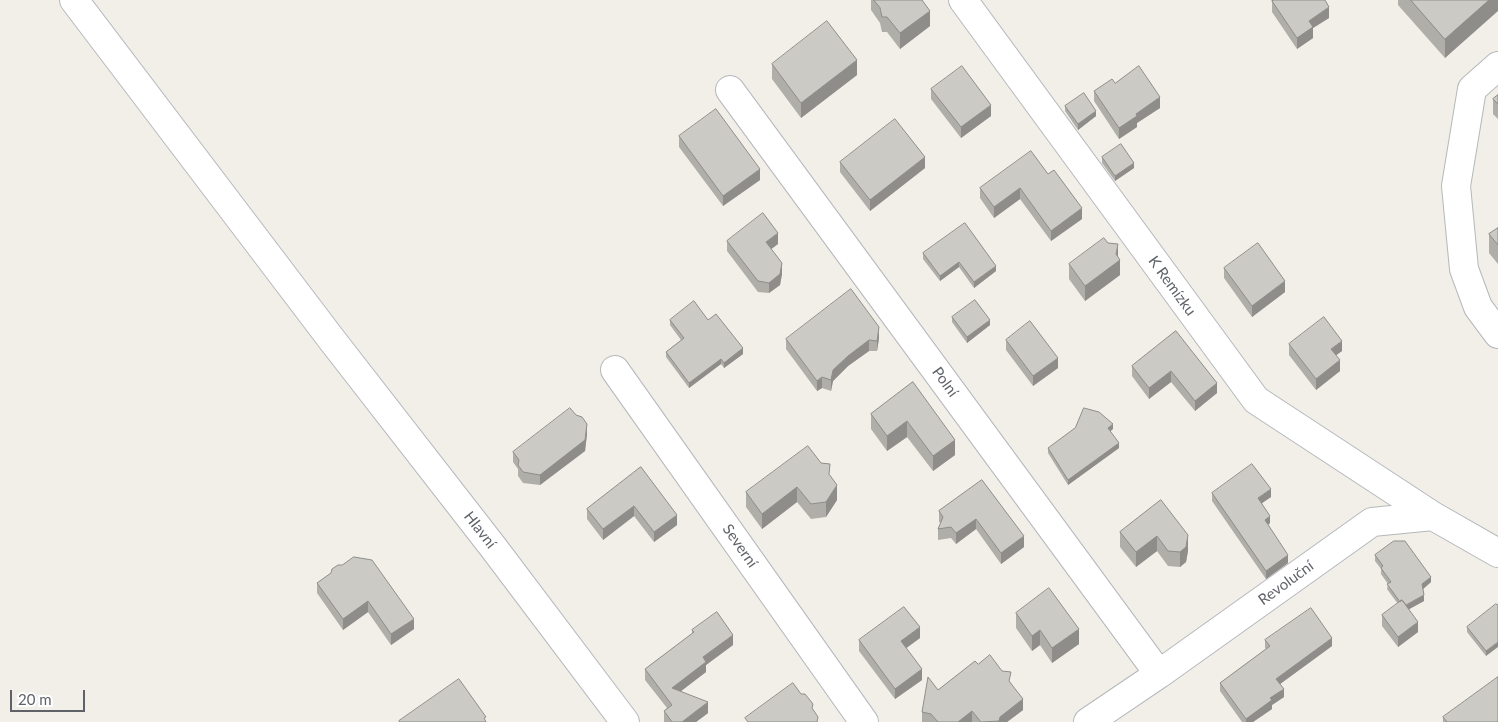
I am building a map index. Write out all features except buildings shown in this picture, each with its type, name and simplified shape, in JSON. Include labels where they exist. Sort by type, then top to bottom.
[{"type":"street","name":"Hlavní","points":[[74,0],[625,722]]},
{"type":"street","name":"K Remízku","points":[[963,0],[1256,400],[1433,516]]},
{"type":"street","points":[[1498,66],[1472,88],[1456,186],[1464,269],[1478,308],[1498,334]]},
{"type":"street","name":"Polní","points":[[730,90],[1160,674]]},
{"type":"street","name":"Severní","points":[[615,370],[864,722]]},
{"type":"street","points":[[1433,516],[1498,553]]},
{"type":"street","name":"Revoluční","points":[[1088,722],[1160,674],[1372,522],[1433,516]]}]
